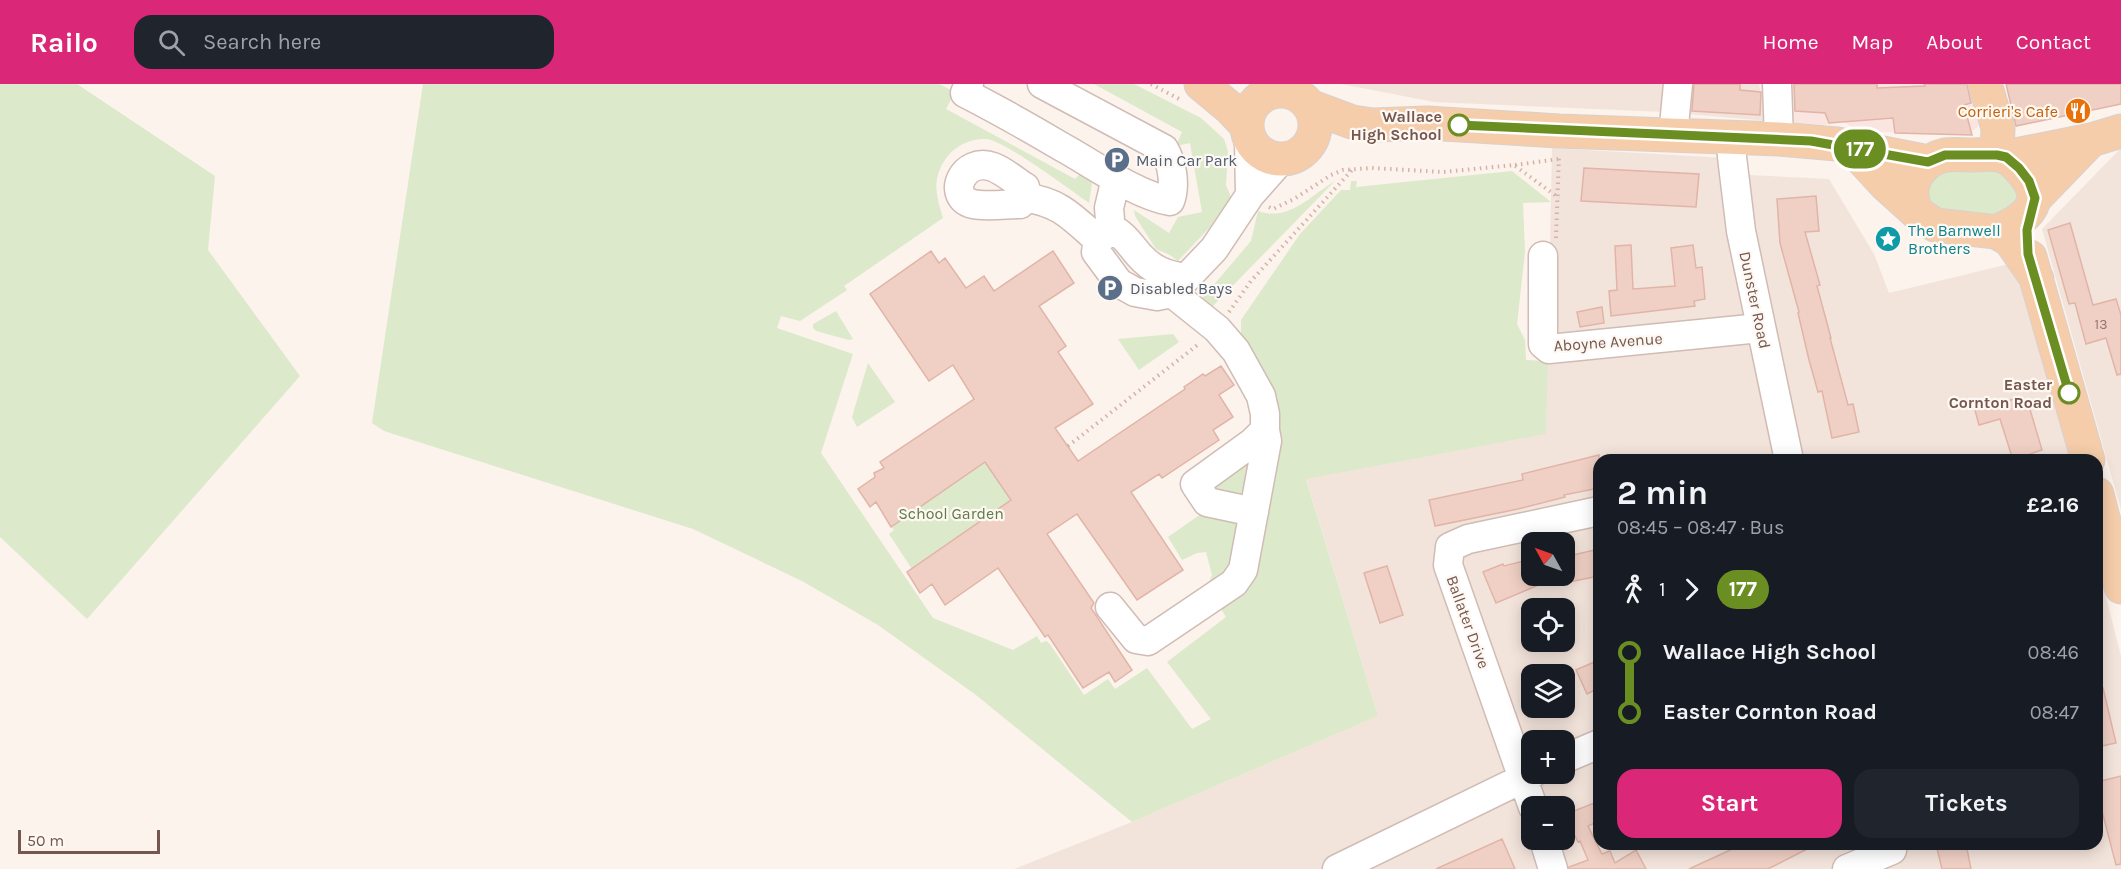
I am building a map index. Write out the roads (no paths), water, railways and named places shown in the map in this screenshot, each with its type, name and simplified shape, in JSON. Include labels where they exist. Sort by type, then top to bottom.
[{"type":"main road","points":[[1985,84],[1998,128],[2001,156]]},
{"type":"main road","points":[[1198,90],[1266,94],[1285,91],[1303,98],[1309,106],[1316,125],[1314,135],[1302,153],[1292,158],[1281,160],[1262,154],[1254,147],[1247,132],[1230,108],[1198,90]]},
{"type":"main road","points":[[1247,132],[1252,107],[1266,94]]},
{"type":"main road","points":[[1309,106],[1352,122],[1427,123],[1559,145],[1673,136],[1731,147],[1779,139],[1851,147],[1928,162]]},
{"type":"main road","points":[[1310,144],[1372,124]]},
{"type":"main road","points":[[1916,212],[1911,193],[1917,175],[1928,162],[1945,155],[2001,156],[2106,135]]},
{"type":"main road","points":[[1996,232],[2016,224],[2032,203],[2106,135]]},
{"type":"main road","points":[[1851,147],[1885,184],[1916,212],[1935,225],[1996,232],[2010,240],[2037,279]]},
{"type":"main road","points":[[2001,156],[2019,168],[2029,181],[2032,203],[2027,230],[2028,254],[2086,454]]},
{"type":"main road","points":[[2103,538],[2121,587]]},
{"type":"street","points":[[969,84],[965,93],[1031,128],[1116,178],[1157,199],[1170,201],[1173,193],[1169,158],[1164,148],[1042,84]]},
{"type":"street","points":[[1673,136],[1678,84]]},
{"type":"street","points":[[1778,84],[1779,139]]},
{"type":"street","points":[[1247,132],[1250,195]]},
{"type":"street","name":"Dunster Road","points":[[1731,147],[1741,231],[1788,454]]},
{"type":"street","points":[[1178,285],[1214,249],[1250,195],[1281,160]]},
{"type":"street","points":[[1104,236],[1116,178]]},
{"type":"street","points":[[1028,198],[1040,199],[1058,206],[1104,236]]},
{"type":"street","points":[[1104,236],[1116,231],[1123,235],[1140,257],[1178,285],[1236,351],[1261,396],[1267,441],[1243,570],[1234,583],[1148,641],[1136,639],[1110,607]]},
{"type":"street","name":"Aboyne Avenue","points":[[1543,256],[1543,344],[1549,350],[1760,328]]},
{"type":"street","points":[[1254,512],[1207,502],[1195,484],[1253,442],[1265,429]]},
{"type":"street","name":"Ballater Drive","points":[[1521,757],[1448,565],[1450,547],[1468,539],[1593,512]]},
{"type":"street","points":[[1575,754],[1593,747]]},
{"type":"street","points":[[1336,869],[1521,778]]},
{"type":"street","points":[[1547,850],[1553,869]]},
{"type":"street","points":[[1846,869],[1893,854]]},
{"type":"place","name":"Corrieri's Cafe","points":[[2078,111]]},
{"type":"place","name":"Wallace High School","points":[[1459,125]]},
{"type":"place","name":"Main Car Park","points":[[1117,160]]},
{"type":"place","name":"The Barnwell Brothers","points":[[1888,239]]},
{"type":"place","name":"Disabled Bays","points":[[1110,288]]},
{"type":"place","name":"Easter Cornton Road","points":[[2069,393]]},
{"type":"park label","name":"School Garden","points":[[951,513]]}]
